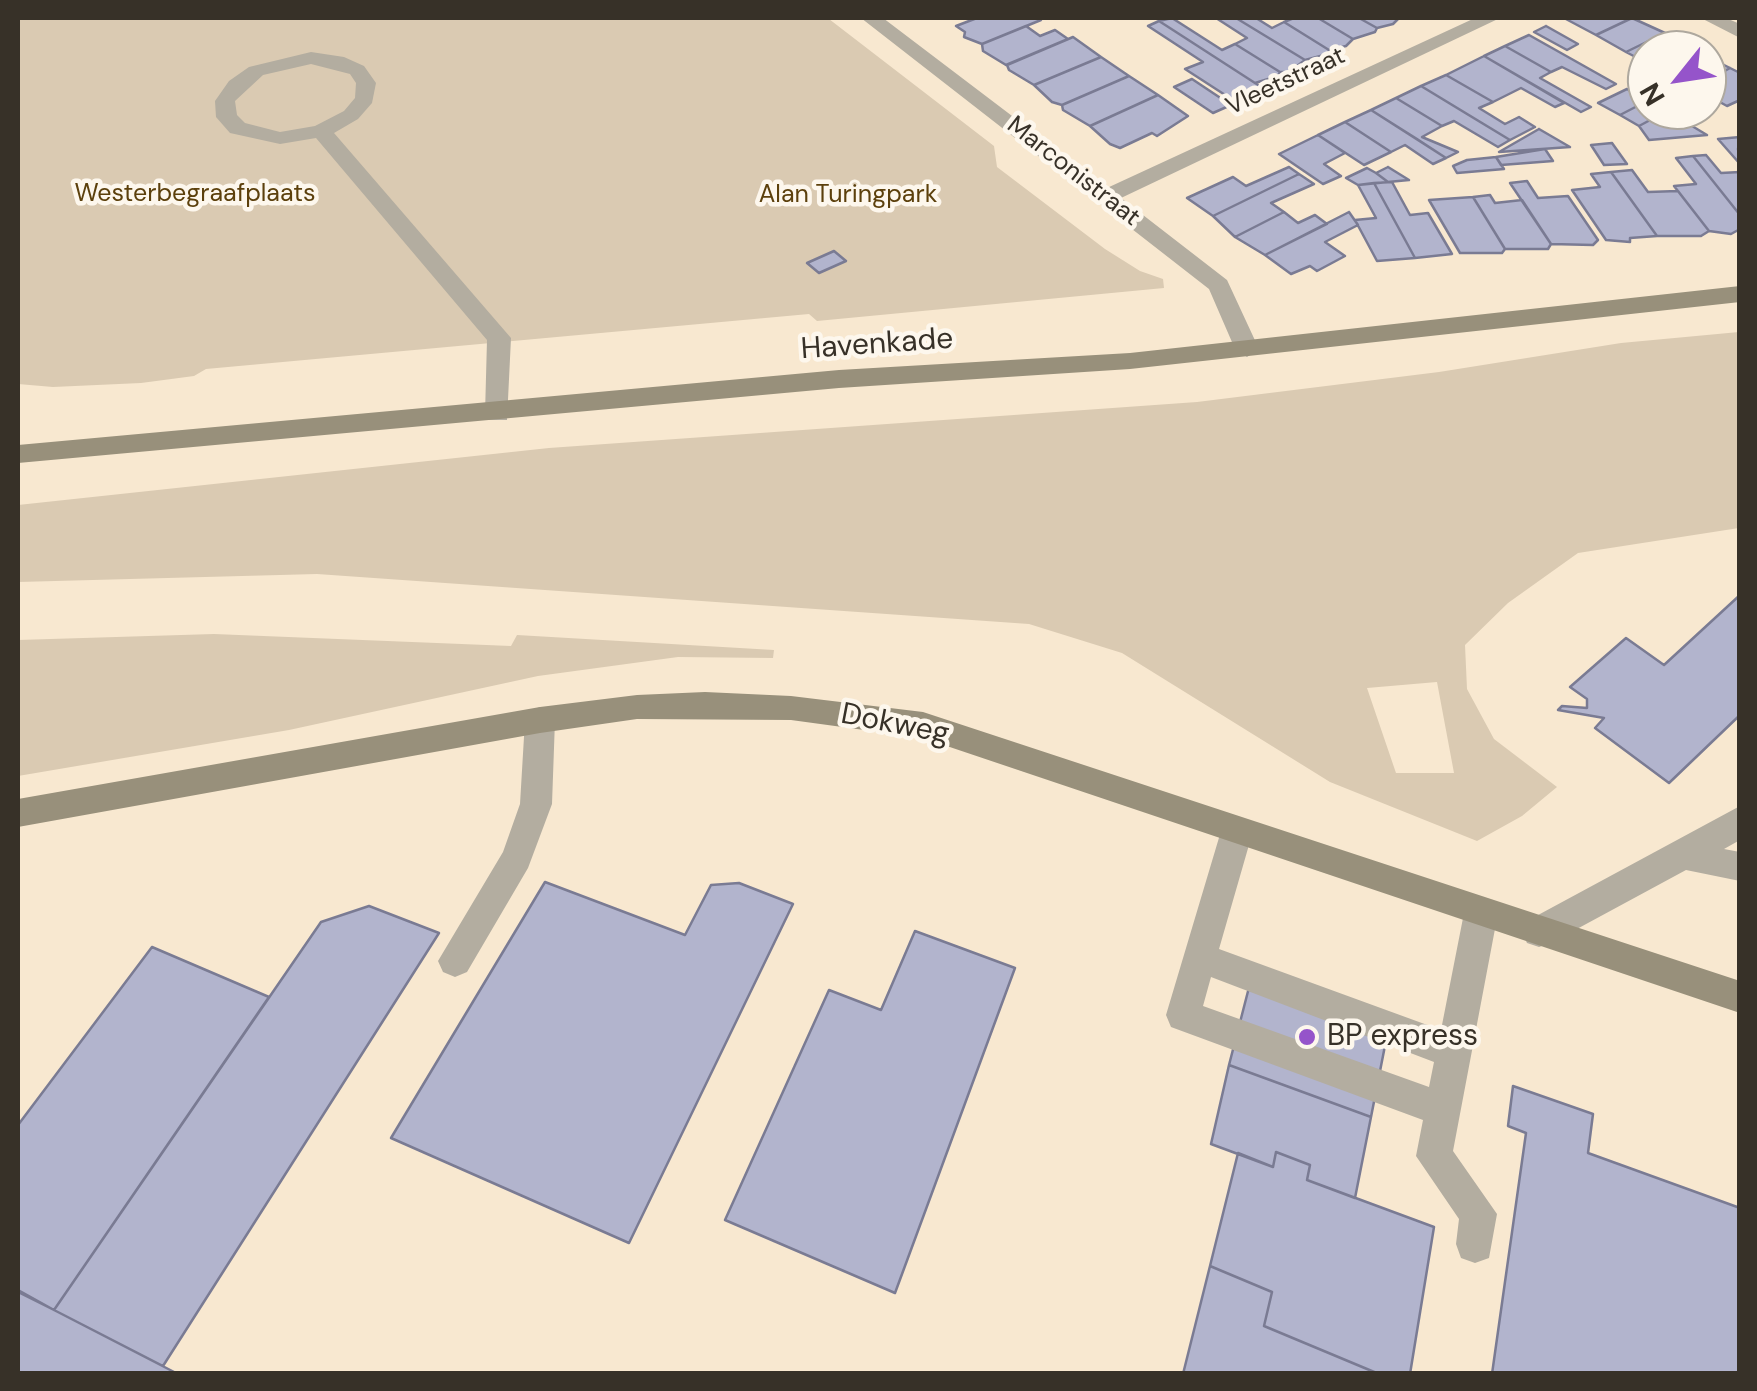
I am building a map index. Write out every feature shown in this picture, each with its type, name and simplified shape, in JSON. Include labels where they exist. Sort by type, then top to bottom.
[{"type":"street","name":"Marconistraat","points":[[871,18],[1219,285],[1247,349]]},
{"type":"street","name":"Vleetstraat","points":[[1105,197],[1490,18]]},
{"type":"street","points":[[1711,18],[1740,32]]},
{"type":"street","points":[[337,61],[357,70],[366,84],[365,100],[351,115],[321,131],[280,138],[257,135],[238,128],[227,117],[225,101],[236,85],[256,71],[282,62],[337,61]]},
{"type":"street","points":[[321,131],[499,338],[498,414]]},
{"type":"street","name":"Havenkade","points":[[18,454],[498,414],[840,379],[1130,361],[1740,294]]},
{"type":"street","name":"Dokweg","points":[[18,813],[540,720],[705,704],[792,708],[923,725],[1740,997]]},
{"type":"street","points":[[456,961],[516,858],[536,804],[540,720]]},
{"type":"street","points":[[1539,932],[1724,833],[1740,820]]},
{"type":"street","points":[[1237,831],[1183,1016],[1443,1110]]},
{"type":"street","points":[[1680,854],[1740,867]]},
{"type":"street","points":[[1475,1244],[1478,1214],[1434,1156],[1481,913]]},
{"type":"street","points":[[1199,958],[1454,1052]]},
{"type":"green space","name":"Westerbegraafplaats","points":[[18,18],[829,19],[994,146],[997,167],[1105,249],[1140,271],[1163,279],[1164,288],[817,321],[809,314],[206,369],[194,376],[141,383],[53,387],[18,384]]},
{"type":"green space","points":[[1739,332],[1739,528],[1578,553],[1508,603],[1465,645],[1467,689],[1494,739],[1557,787],[1522,816],[1477,841],[1330,782],[1122,653],[1029,624],[317,574],[18,582],[18,505],[549,448],[1197,402],[1439,372],[1621,343]],"holes":[[[1437,682],[1454,773],[1396,773],[1367,688]]]},
{"type":"green space","points":[[214,634],[511,646],[517,635],[774,650],[773,658],[678,657],[538,676],[289,730],[18,776],[18,640]]},
{"type":"building","points":[[977,18],[1041,20],[982,44],[964,37],[965,32],[956,26]]},
{"type":"building","points":[[1172,18],[1222,50],[1235,44],[1280,72],[1278,76],[1255,83],[1159,21]]},
{"type":"building","points":[[1216,18],[1236,18],[1305,60],[1289,72],[1280,72],[1235,44],[1247,38]]},
{"type":"building","points":[[1236,18],[1256,18],[1272,28],[1284,22],[1329,50],[1328,54],[1305,60]]},
{"type":"building","points":[[1318,18],[1353,39],[1346,46],[1329,50],[1284,22]]},
{"type":"building","points":[[1318,18],[1359,18],[1377,28],[1353,39]]},
{"type":"building","points":[[1359,18],[1399,18],[1377,28]]},
{"type":"building","points":[[1564,18],[1632,18],[1596,35]]},
{"type":"building","points":[[1632,18],[1658,30],[1627,30],[1626,52],[1596,35]]},
{"type":"building","points":[[1159,21],[1265,89],[1236,102],[1185,69],[1203,62],[1148,26]]},
{"type":"building","points":[[1026,26],[1040,36],[1055,30],[1068,39],[1006,65],[983,51],[982,44]]},
{"type":"building","points":[[1546,26],[1578,44],[1567,50],[1534,32]]},
{"type":"building","points":[[1529,35],[1616,84],[1606,89],[1562,67],[1551,72],[1505,46]]},
{"type":"building","points":[[1073,37],[1101,57],[1034,85],[1009,70],[1007,65]]},
{"type":"building","points":[[1505,46],[1551,72],[1540,78],[1591,107],[1581,112],[1484,56]]},
{"type":"building","points":[[1484,56],[1564,103],[1555,107],[1521,88],[1493,102],[1446,75]]},
{"type":"building","points":[[1101,57],[1129,76],[1062,105],[1052,102],[1034,85]]},
{"type":"building","points":[[1727,70],[1740,73],[1740,100],[1727,106]]},
{"type":"building","points":[[1446,75],[1493,102],[1479,108],[1505,124],[1519,117],[1535,127],[1510,140],[1421,86]]},
{"type":"building","points":[[1129,76],[1158,95],[1090,126],[1063,110],[1062,105]]},
{"type":"building","points":[[1192,79],[1231,105],[1213,113],[1174,87]]},
{"type":"building","points":[[1421,86],[1510,140],[1498,147],[1454,121],[1442,126],[1396,98]]},
{"type":"building","points":[[1627,89],[1627,111],[1620,115],[1598,103]]},
{"type":"building","points":[[1158,95],[1188,116],[1157,136],[1152,133],[1120,148],[1090,126]]},
{"type":"building","points":[[1396,98],[1442,126],[1422,137],[1458,152],[1446,158],[1371,110]]},
{"type":"building","points":[[1371,110],[1446,158],[1433,164],[1405,145],[1391,152],[1345,122]]},
{"type":"building","points":[[1345,122],[1391,152],[1364,165],[1318,135]]},
{"type":"building","points":[[1539,129],[1570,147],[1499,152]]},
{"type":"building","points":[[1642,130],[1699,130],[1707,135],[1649,140]]},
{"type":"building","points":[[1318,135],[1345,153],[1324,164],[1341,176],[1323,184],[1279,154]]},
{"type":"building","points":[[1740,137],[1738,149],[1740,164],[1718,139]]},
{"type":"building","points":[[1612,143],[1627,164],[1604,165],[1591,145]]},
{"type":"building","points":[[1545,149],[1553,161],[1501,165],[1496,157]]},
{"type":"building","points":[[1706,155],[1721,173],[1740,172],[1740,215],[1693,156]]},
{"type":"building","points":[[1693,156],[1740,215],[1740,229],[1731,234],[1709,231],[1674,186],[1696,184],[1676,158]]},
{"type":"building","points":[[1496,157],[1504,169],[1457,173],[1453,166],[1467,160]]},
{"type":"building","points":[[1289,167],[1299,174],[1213,216],[1187,198],[1233,177],[1246,186]]},
{"type":"building","points":[[1388,167],[1409,180],[1388,182],[1376,173]]},
{"type":"building","points":[[1367,168],[1388,182],[1358,185],[1346,178]]},
{"type":"building","points":[[1632,170],[1648,192],[1678,191],[1709,231],[1701,236],[1657,236],[1611,172]]},
{"type":"building","points":[[1611,172],[1657,236],[1630,238],[1630,242],[1606,240],[1572,190],[1600,187],[1591,174]]},
{"type":"building","points":[[1299,174],[1314,184],[1271,203],[1284,212],[1235,237],[1213,216]]},
{"type":"building","points":[[1527,181],[1538,198],[1568,196],[1598,240],[1593,245],[1551,244],[1510,183]]},
{"type":"building","points":[[1392,182],[1410,215],[1428,213],[1452,254],[1415,258],[1374,183]]},
{"type":"building","points":[[1374,183],[1415,258],[1377,261],[1355,220],[1376,218],[1358,185]]},
{"type":"building","points":[[1490,195],[1495,203],[1522,200],[1551,244],[1548,249],[1505,249],[1473,197]]},
{"type":"building","points":[[1473,197],[1505,249],[1502,253],[1460,253],[1429,200]]},
{"type":"building","points":[[1284,212],[1298,223],[1315,215],[1327,224],[1265,255],[1235,237]]},
{"type":"building","points":[[1349,212],[1358,225],[1325,242],[1345,256],[1317,271],[1310,266],[1291,274],[1265,255]]},
{"type":"building","points":[[834,251],[846,261],[819,273],[807,263]]},
{"type":"building","points":[[1740,595],[1740,715],[1669,783],[1595,728],[1604,718],[1558,710],[1562,706],[1587,708],[1587,699],[1570,687],[1626,638],[1664,665]]},
{"type":"building","points":[[545,882],[685,935],[711,885],[739,883],[793,904],[629,1243],[391,1138]]},
{"type":"building","points":[[369,906],[439,933],[163,1366],[54,1310],[321,922]]},
{"type":"building","points":[[915,931],[1015,968],[895,1293],[725,1220],[829,990],[881,1010]]},
{"type":"building","points":[[152,947],[269,997],[54,1310],[18,1290],[18,1125]]},
{"type":"building","points":[[1254,968],[1391,1015],[1371,1117],[1229,1065]]},
{"type":"building","points":[[1229,1065],[1371,1117],[1355,1198],[1307,1180],[1310,1165],[1276,1152],[1273,1167],[1211,1144]]},
{"type":"building","points":[[1513,1086],[1593,1114],[1588,1153],[1740,1208],[1740,1374],[1492,1374],[1526,1133],[1508,1126]]},
{"type":"building","points":[[1276,1152],[1310,1165],[1307,1180],[1434,1227],[1410,1374],[1379,1374],[1264,1326],[1272,1292],[1210,1266],[1238,1153],[1273,1167]]},
{"type":"building","points":[[1210,1266],[1272,1292],[1264,1326],[1379,1374],[1183,1374]]},
{"type":"building","points":[[18,1292],[54,1310],[178,1374],[18,1374]]},
{"type":"place","name":"BP express","points":[[1307,1037]]},
{"type":"park label","name":"Alan Turingpark","points":[[848,195]]}]
